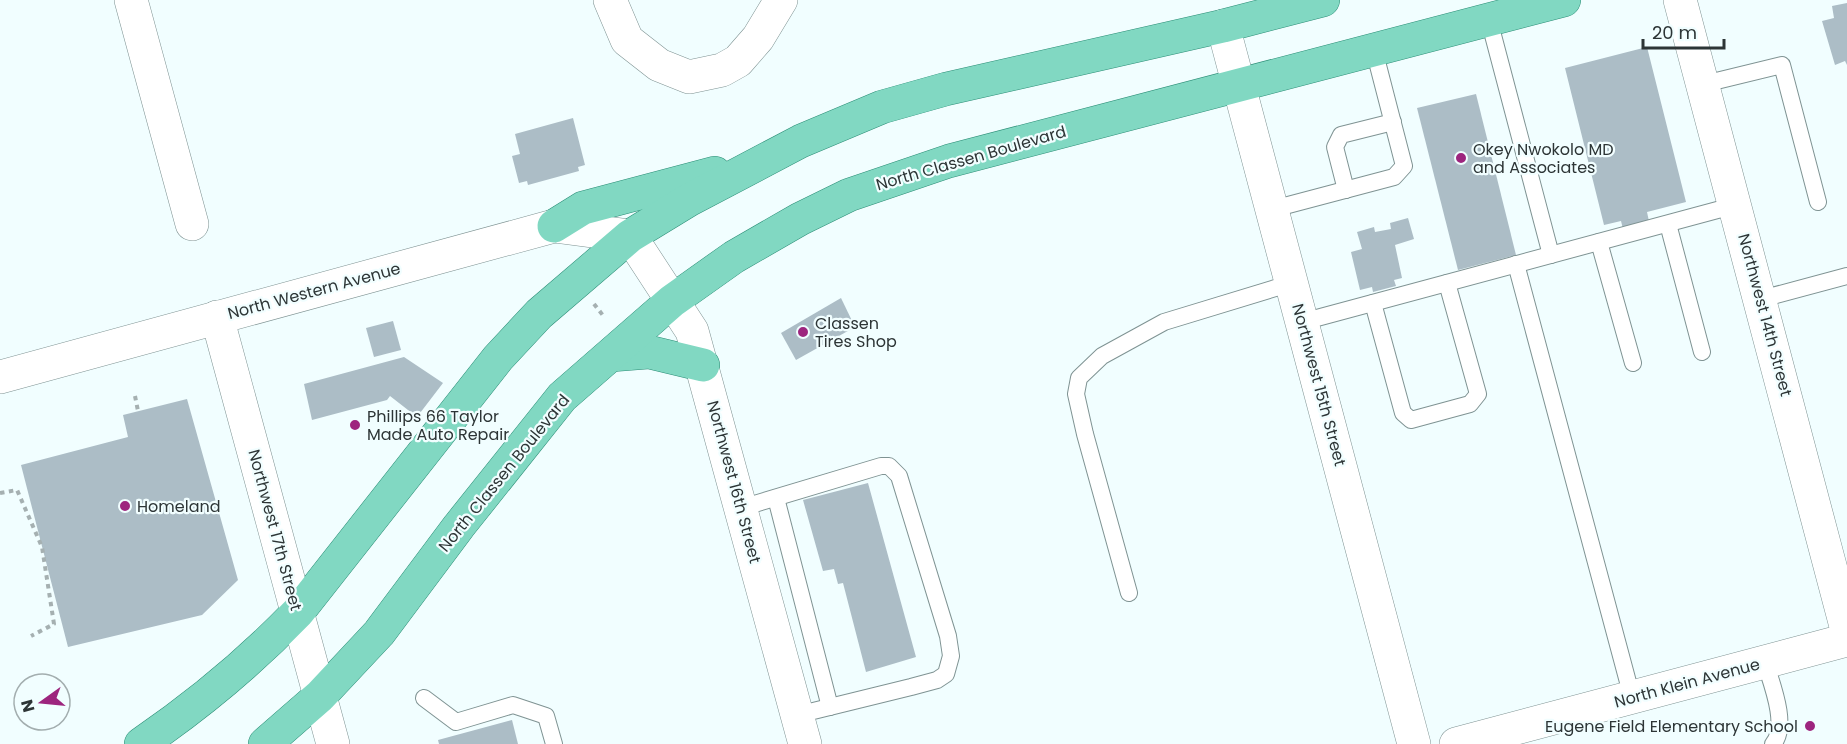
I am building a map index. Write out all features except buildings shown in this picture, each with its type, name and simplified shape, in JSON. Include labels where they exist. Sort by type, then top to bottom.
[{"type":"main road","points":[[141,744],[192,710],[267,644],[298,612],[498,358],[539,314],[630,236],[758,163],[844,120],[882,107],[946,89],[1223,26],[1323,0]]},
{"type":"main road","name":"North Classen Boulevard","points":[[265,744],[320,696],[379,633],[459,526],[562,398],[672,301],[735,257],[800,219],[849,195],[949,161],[1564,0]]},
{"type":"main road","points":[[554,226],[583,208],[758,163]]},
{"type":"main road","points":[[611,355],[649,352],[703,365]]},
{"type":"street","points":[[131,0],[192,224]]},
{"type":"street","points":[[610,0],[623,33],[633,46],[659,65],[689,77],[722,70],[748,52],[781,0]]},
{"type":"street","name":"Northwest 14th Street","points":[[1680,0],[1847,630]]},
{"type":"street","name":"Northwest 15th Street","points":[[1223,26],[1414,744]]},
{"type":"street","name":"North Western Avenue","points":[[0,376],[554,226],[630,236]]},
{"type":"street","name":"Northwest 16th Street","points":[[630,236],[692,331],[801,730]]},
{"type":"street","name":"Northwest 17th Street","points":[[218,317],[333,744]]},
{"type":"street","name":"North Klein Avenue","points":[[1456,744],[1847,640]]},
{"type":"lane","points":[[1489,20],[1551,255]]},
{"type":"lane","points":[[1273,209],[1394,177],[1404,166],[1374,50]]},
{"type":"lane","points":[[1704,84],[1782,65],[1818,202]]},
{"type":"lane","points":[[1346,190],[1335,147],[1341,135],[1393,122]]},
{"type":"lane","points":[[1302,322],[1736,206]]},
{"type":"lane","points":[[1668,224],[1702,352]]},
{"type":"lane","points":[[1599,242],[1633,363]]},
{"type":"lane","points":[[1516,264],[1632,697]]},
{"type":"lane","points":[[1761,300],[1847,276]]},
{"type":"lane","points":[[1129,593],[1085,434],[1076,394],[1079,378],[1102,356],[1164,322],[1292,283]]},
{"type":"lane","points":[[1373,303],[1403,413],[1411,420],[1470,404],[1478,394],[1447,283]]},
{"type":"lane","points":[[741,508],[880,466],[890,466],[898,476],[942,615],[951,656],[946,674],[937,680],[830,707],[801,730]]},
{"type":"lane","points":[[776,498],[830,707]]},
{"type":"lane","points":[[1765,662],[1779,711],[1779,730],[1773,744]]},
{"type":"lane","points":[[424,698],[456,722],[513,705],[546,716],[554,744]]},
{"type":"path","points":[[594,303],[605,318]]},
{"type":"path","points":[[135,396],[138,411]]},
{"type":"path","points":[[0,493],[17,490],[42,548],[54,624],[31,636]]},
{"type":"place","name":"Okey Nwokolo MD and Associates","points":[[1461,158]]},
{"type":"place","name":"Classen Tires Shop","points":[[803,332]]},
{"type":"place","name":"Phillips 66 Taylor Made Auto Repair","points":[[355,425]]},
{"type":"place","name":"Homeland","points":[[125,506]]},
{"type":"place","name":"Eugene Field Elementary School","points":[[1810,726]]}]
